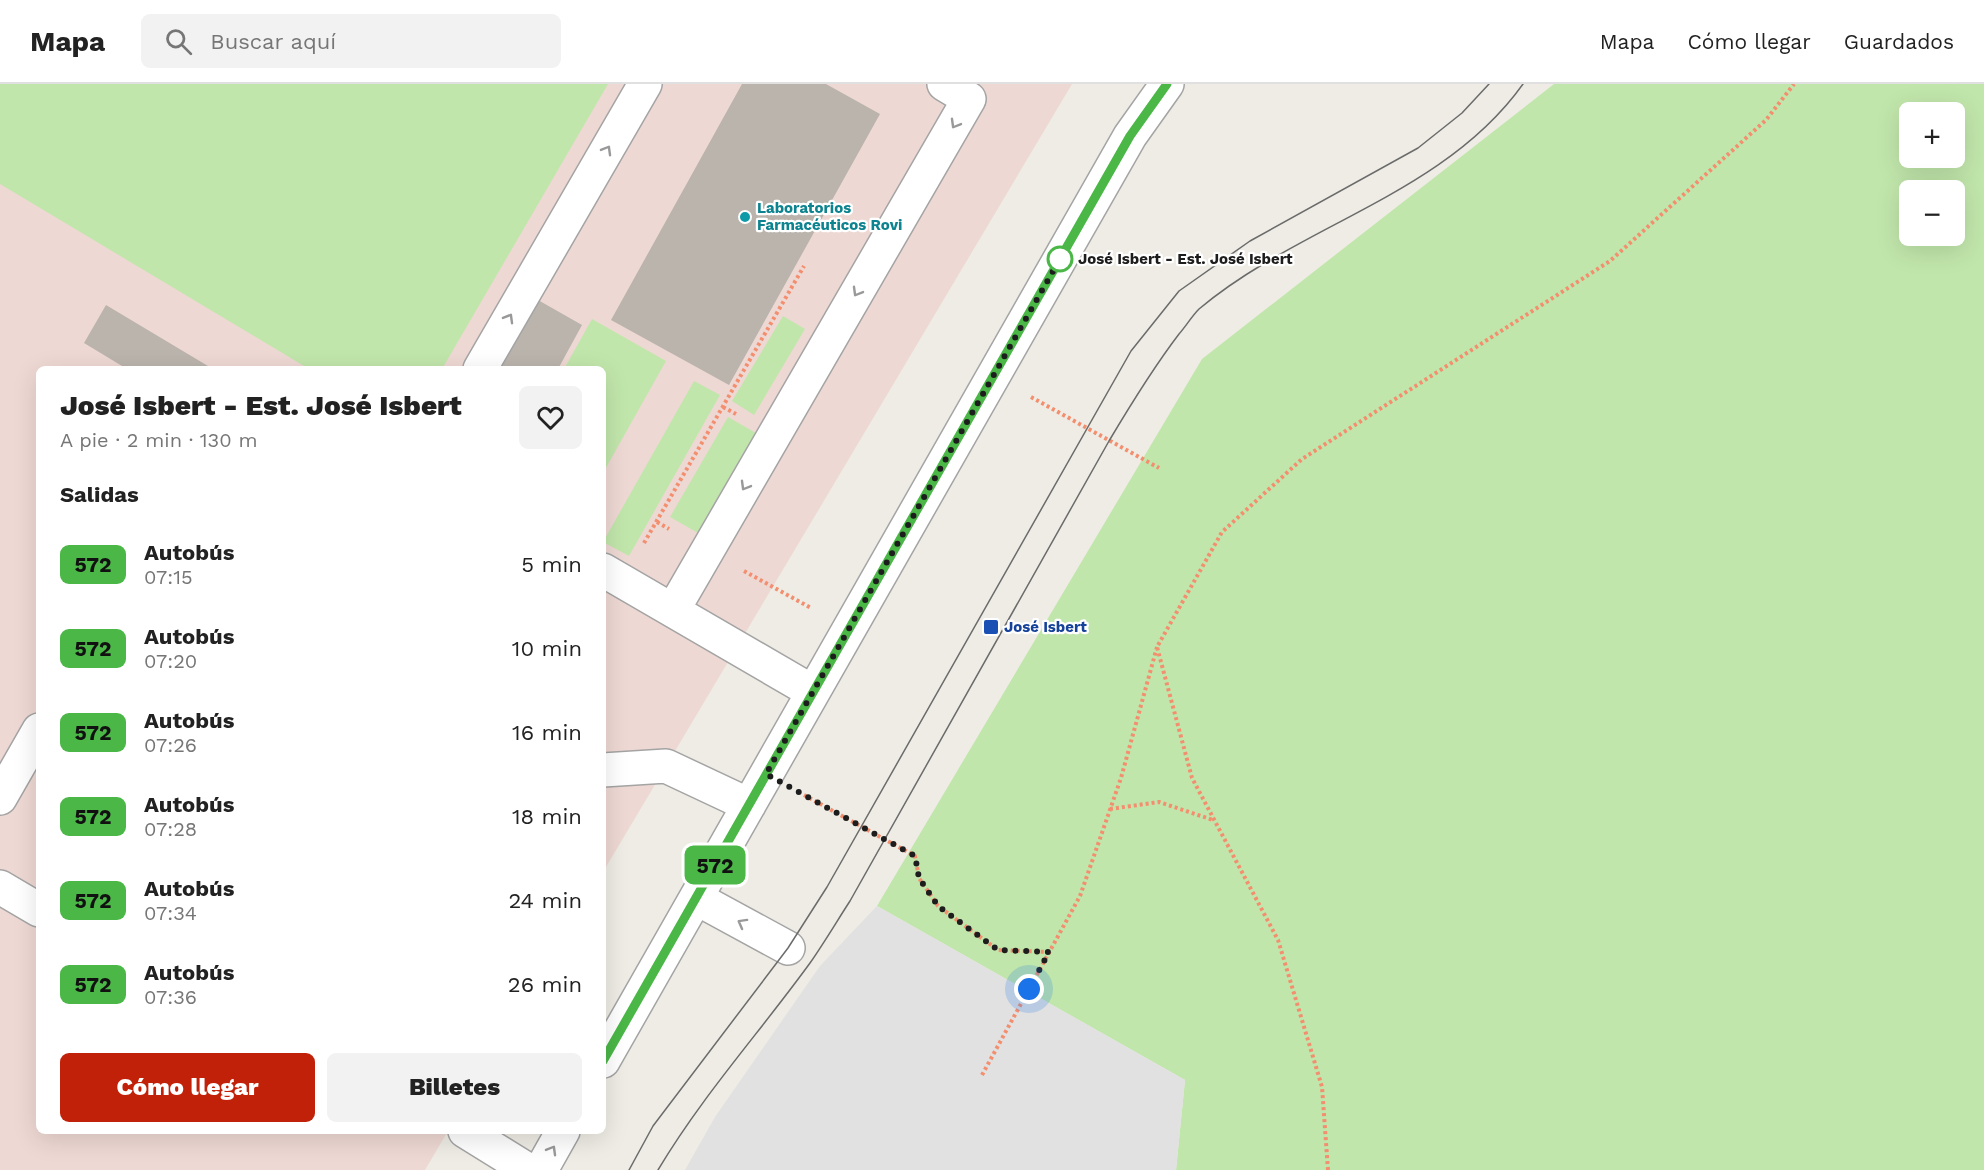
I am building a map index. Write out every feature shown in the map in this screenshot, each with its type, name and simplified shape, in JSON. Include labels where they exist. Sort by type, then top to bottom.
[{"type":"street","points":[[482,366],[645,84]]},
{"type":"street","points":[[673,610],[969,99],[944,84]]},
{"type":"street","points":[[606,1056],[1130,136],[1167,84]]},
{"type":"street","points":[[613,575],[813,692]]},
{"type":"street","points":[[0,798],[36,735]]},
{"type":"street","points":[[606,770],[666,766],[749,805]]},
{"type":"street","points":[[0,887],[36,908]]},
{"type":"street","points":[[696,898],[788,948]]},
{"type":"street","points":[[470,1134],[528,1170]]},
{"type":"street","points":[[541,1170],[561,1134]]},
{"type":"path","points":[[982,1075],[1080,896],[1110,809],[1157,646],[1222,532],[1302,459],[1610,261],[1766,120],[1794,84]]},
{"type":"path","points":[[613,575],[657,522],[804,266]]},
{"type":"path","points":[[994,376],[1159,468]]},
{"type":"path","points":[[657,522],[849,629]]},
{"type":"path","points":[[1157,646],[1192,778],[1278,940],[1322,1087],[1328,1170]]},
{"type":"path","points":[[766,774],[915,856],[919,878],[938,906],[998,950],[1049,952]]},
{"type":"path","points":[[1110,809],[1159,802],[1213,820]]},
{"type":"shaded area","points":[[0,84],[1072,84],[606,867],[606,366],[36,366],[36,1134],[446,1134],[425,1170],[0,1170]]},
{"type":"shaded area","points":[[877,906],[1185,1080],[1176,1170],[685,1170],[715,1117],[820,966]]},
{"type":"green space","points":[[0,84],[608,84],[444,366],[304,366],[0,184]]},
{"type":"green space","points":[[1554,84],[1984,84],[1984,1170],[1176,1170],[1185,1080],[877,906],[1202,359]]},
{"type":"green space","points":[[783,316],[805,329],[754,415],[732,401]]},
{"type":"green space","points":[[592,319],[666,361],[606,468],[606,366],[566,366]]},
{"type":"green space","points":[[694,381],[720,395],[629,556],[606,544],[606,537]]},
{"type":"green space","points":[[728,417],[756,433],[698,533],[670,517]]},
{"type":"building","name":"Laboratorios Farmacéuticos Rovi","points":[[742,84],[826,84],[880,114],[729,385],[611,320]]},
{"type":"building","points":[[538,300],[582,325],[560,366],[501,366]]},
{"type":"building","points":[[106,305],[208,366],[122,366],[84,343]]},
{"type":"tram line","points":[[629,1170],[653,1126],[788,948],[827,887],[1131,351],[1179,291],[1250,241],[1418,148],[1462,113],[1489,84]]},
{"type":"tram line","points":[[658,1170],[712,1090],[810,963],[850,901],[1109,441],[1151,373],[1194,315],[1239,279],[1412,182],[1453,154],[1491,122],[1523,84]]},
{"type":"bus line","name":"572","points":[[606,1056],[1130,136],[1167,84]]},
{"type":"place","name":"Laboratorios Farmacéuticos Rovi","points":[[745,217]]},
{"type":"place","name":"José Isbert - Est. José Isbert","points":[[1060,259]]},
{"type":"place","name":"José Isbert","points":[[991,627]]},
{"type":"route","points":[[1029,989],[1049,952],[998,950],[938,906],[919,878],[915,856],[766,774],[1060,259]]}]
